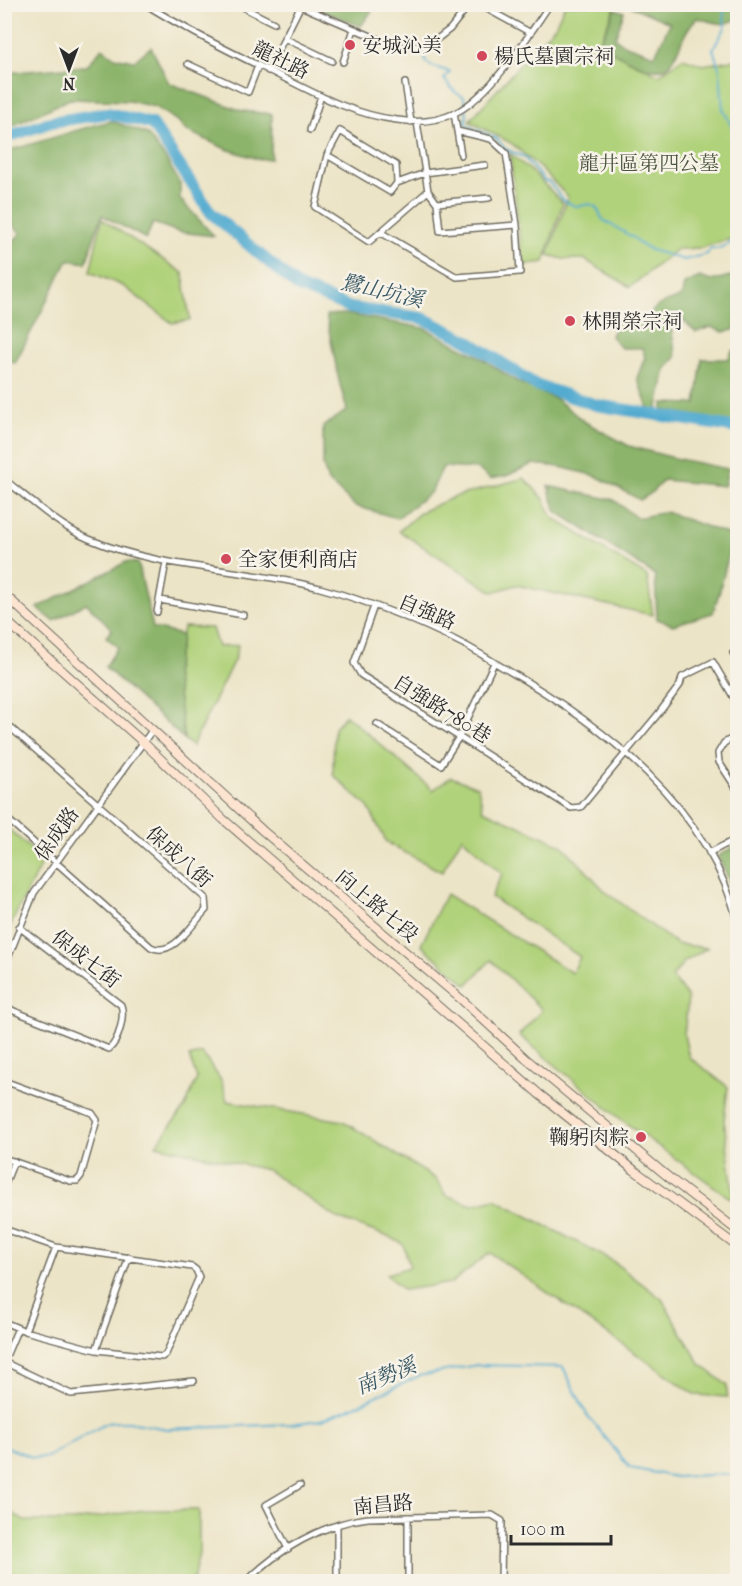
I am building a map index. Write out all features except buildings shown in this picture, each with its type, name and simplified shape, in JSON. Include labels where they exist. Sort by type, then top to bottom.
[{"type":"main road","name":"向上路七段","points":[[4,594],[263,831],[462,1000],[525,1058],[672,1180],[738,1231]]},
{"type":"main road","name":"向上路七段","points":[[4,619],[144,742],[232,826],[555,1107],[634,1170],[738,1247]]},
{"type":"street","name":"龍社路","points":[[145,4],[213,44],[321,96],[373,115],[414,122],[430,121],[467,106],[486,88],[531,33],[550,4]]},
{"type":"street","points":[[248,4],[246,9],[274,23]]},
{"type":"street","points":[[268,70],[299,5],[397,47],[428,46],[450,29],[470,4]]},
{"type":"street","points":[[478,4],[531,33]]},
{"type":"street","points":[[343,62],[354,29]]},
{"type":"street","points":[[284,38],[332,61]]},
{"type":"street","points":[[188,64],[248,92],[258,66]]},
{"type":"street","points":[[405,83],[428,191],[437,203],[440,231],[517,225]]},
{"type":"street","points":[[310,130],[321,96]]},
{"type":"street","points":[[454,113],[461,155]]},
{"type":"street","points":[[397,183],[396,165],[340,131],[327,155],[315,207],[369,242],[428,191]]},
{"type":"street","points":[[380,232],[457,277],[520,272],[517,225],[507,153],[491,140],[457,131]]},
{"type":"street","points":[[327,155],[390,192],[397,183],[425,173],[485,165]]},
{"type":"street","points":[[437,203],[489,198]]},
{"type":"street","name":"自強路","points":[[4,479],[51,516],[87,538],[119,550],[166,562],[318,588],[374,606],[459,642],[495,663],[572,710],[627,754],[656,782],[680,811],[709,853],[729,894],[738,924]]},
{"type":"street","points":[[157,612],[166,562]]},
{"type":"street","points":[[160,600],[243,615]]},
{"type":"street","name":"自強路780巷","points":[[374,606],[354,663],[356,670],[571,808],[581,807],[627,754]]},
{"type":"street","points":[[733,653],[738,660]]},
{"type":"street","points":[[627,754],[680,685],[682,677],[712,662],[738,705]]},
{"type":"street","points":[[377,724],[441,765],[459,737],[495,663]]},
{"type":"street","name":"保成八街","points":[[4,722],[205,898],[206,910],[172,947],[157,950],[4,816]]},
{"type":"street","name":"保成路","points":[[4,968],[34,893],[97,803],[153,729]]},
{"type":"street","points":[[738,735],[724,743],[718,753],[719,762],[738,791]]},
{"type":"street","points":[[709,853],[738,838]]},
{"type":"street","name":"保成七街","points":[[4,1007],[109,1048],[114,1045],[124,1013],[121,1005],[19,927]]},
{"type":"street","points":[[4,1081],[92,1113],[97,1120],[81,1176],[77,1181],[70,1181],[4,1158]]},
{"type":"street","points":[[738,1108],[738,1139]]},
{"type":"street","points":[[4,1187],[14,1161]]},
{"type":"street","points":[[4,1228],[56,1247],[192,1267],[199,1277],[166,1354],[162,1357],[96,1350],[25,1331],[4,1322]]},
{"type":"street","points":[[25,1331],[56,1247]]},
{"type":"street","points":[[96,1350],[129,1257]]},
{"type":"street","points":[[18,1328],[4,1361],[71,1394],[194,1381]]},
{"type":"street","points":[[288,1549],[266,1504],[300,1485]]},
{"type":"street","name":"南昌路","points":[[246,1581],[270,1561],[302,1541],[359,1519],[492,1515],[502,1521],[502,1581]]},
{"type":"street","points":[[408,1517],[408,1581]]},
{"type":"street","points":[[337,1526],[337,1581]]},
{"type":"green space","points":[[306,4],[376,5],[361,26]]},
{"type":"green space","name":"龍井區第四公墓","points":[[565,5],[616,5],[598,45],[659,75],[683,58],[703,65],[737,59],[737,237],[701,248],[677,249],[630,287],[584,259],[563,259],[548,255],[568,197],[511,143],[469,121],[555,26]]},
{"type":"green space","points":[[628,5],[731,5],[736,11],[736,19],[722,23],[697,18],[688,28],[671,63],[665,68],[646,68],[599,44],[615,9],[624,12],[615,38],[623,44],[655,55],[670,23]]},
{"type":"green space","points":[[151,47],[169,83],[242,111],[272,114],[271,159],[258,159],[226,149],[185,130],[179,122],[155,107],[129,101],[70,99],[5,129],[5,73],[87,66],[102,48],[115,57],[134,61]]},
{"type":"green space","points":[[112,121],[147,134],[166,159],[180,184],[180,199],[214,236],[179,232],[153,223],[146,239],[102,215],[86,263],[68,260],[15,363],[5,358],[5,251],[21,233],[5,218],[5,151]]},
{"type":"green space","points":[[510,154],[530,170],[563,203],[544,262],[523,265]]},
{"type":"green space","points":[[102,219],[183,273],[190,320],[172,323],[123,286],[90,272]]},
{"type":"green space","points":[[730,276],[737,278],[737,322],[734,330],[723,332],[711,327],[696,332],[684,321],[675,322],[671,326],[676,357],[666,369],[657,411],[648,408],[637,378],[645,357],[642,348],[621,348],[611,336],[616,322],[625,316],[642,320],[659,305],[682,295],[684,284],[700,277],[711,281]]},
{"type":"green space","points":[[346,314],[424,328],[478,356],[516,381],[556,399],[585,422],[629,446],[728,469],[724,486],[664,480],[640,500],[596,476],[560,467],[533,464],[506,476],[490,479],[478,469],[443,467],[431,492],[397,518],[355,506],[328,481],[323,466],[323,427],[347,410],[326,315]]},
{"type":"green space","points":[[737,349],[737,424],[663,410],[663,403],[696,404],[702,359],[728,359],[732,351]]},
{"type":"green space","points":[[524,478],[543,498],[553,518],[647,576],[653,615],[516,585],[493,592],[399,531],[421,512],[454,497]]},
{"type":"green space","points":[[548,486],[614,500],[637,518],[666,512],[733,536],[713,613],[673,625],[657,619],[655,575],[556,511]]},
{"type":"green space","points":[[126,562],[138,563],[153,628],[182,635],[175,671],[184,739],[105,667],[118,647],[106,637],[112,629],[86,603],[54,621],[37,608]]},
{"type":"green space","points":[[183,627],[212,628],[218,647],[238,645],[235,658],[192,746],[184,739],[175,671]]},
{"type":"green space","points":[[346,715],[433,790],[451,777],[478,787],[483,810],[562,845],[606,892],[677,944],[707,948],[684,962],[672,977],[688,998],[684,1035],[689,1057],[728,1087],[724,1120],[734,1201],[618,1117],[519,1035],[542,1010],[491,960],[467,985],[421,945],[446,894],[572,973],[580,957],[491,897],[502,874],[462,837],[442,872],[387,843],[368,807],[333,775],[334,728]]},
{"type":"green space","points":[[5,826],[43,860],[7,932],[4,932]]},
{"type":"green space","points":[[737,845],[737,898],[718,856]]},
{"type":"green space","points":[[202,1053],[221,1080],[227,1101],[343,1121],[436,1179],[446,1195],[472,1205],[495,1199],[611,1260],[662,1299],[700,1364],[727,1385],[727,1397],[696,1395],[490,1253],[451,1283],[403,1290],[386,1274],[410,1267],[403,1244],[337,1218],[267,1170],[156,1145],[185,1107],[197,1078],[189,1057]]},
{"type":"green space","points":[[5,1508],[24,1521],[73,1521],[144,1510],[199,1510],[199,1553],[193,1581],[5,1581]]},
{"type":"waterway","points":[[723,4],[725,28],[713,49],[720,71],[723,109],[733,129],[738,150]]},
{"type":"waterway","points":[[424,53],[426,62],[431,66],[450,72],[444,79],[455,92],[464,97],[467,116],[465,122],[468,126],[497,139],[505,149],[524,157],[563,200],[577,207],[589,204],[596,207],[603,220],[634,238],[638,243],[651,250],[684,260],[707,254],[711,248],[717,249],[738,240]]},
{"type":"waterway","name":"鷺山坑溪","points":[[4,138],[51,122],[108,113],[152,124],[211,213],[297,286],[351,308],[422,318],[465,339],[536,385],[596,405],[738,428]]},
{"type":"waterway","points":[[738,167],[735,185],[738,207]]},
{"type":"waterway","name":"南勢溪","points":[[4,1446],[34,1458],[47,1457],[107,1423],[118,1422],[167,1429],[291,1424],[321,1420],[419,1376],[477,1365],[563,1367],[587,1415],[630,1468],[676,1477],[725,1474],[738,1476]]},
{"type":"place","name":"安城沁美","points":[[350,45]]},
{"type":"place","name":"楊氏墓園宗祠","points":[[482,56]]},
{"type":"place","name":"林開榮宗祠","points":[[570,321]]},
{"type":"place","name":"全家便利商店","points":[[226,559]]},
{"type":"place","name":"鞠躬肉粽","points":[[641,1137]]}]
